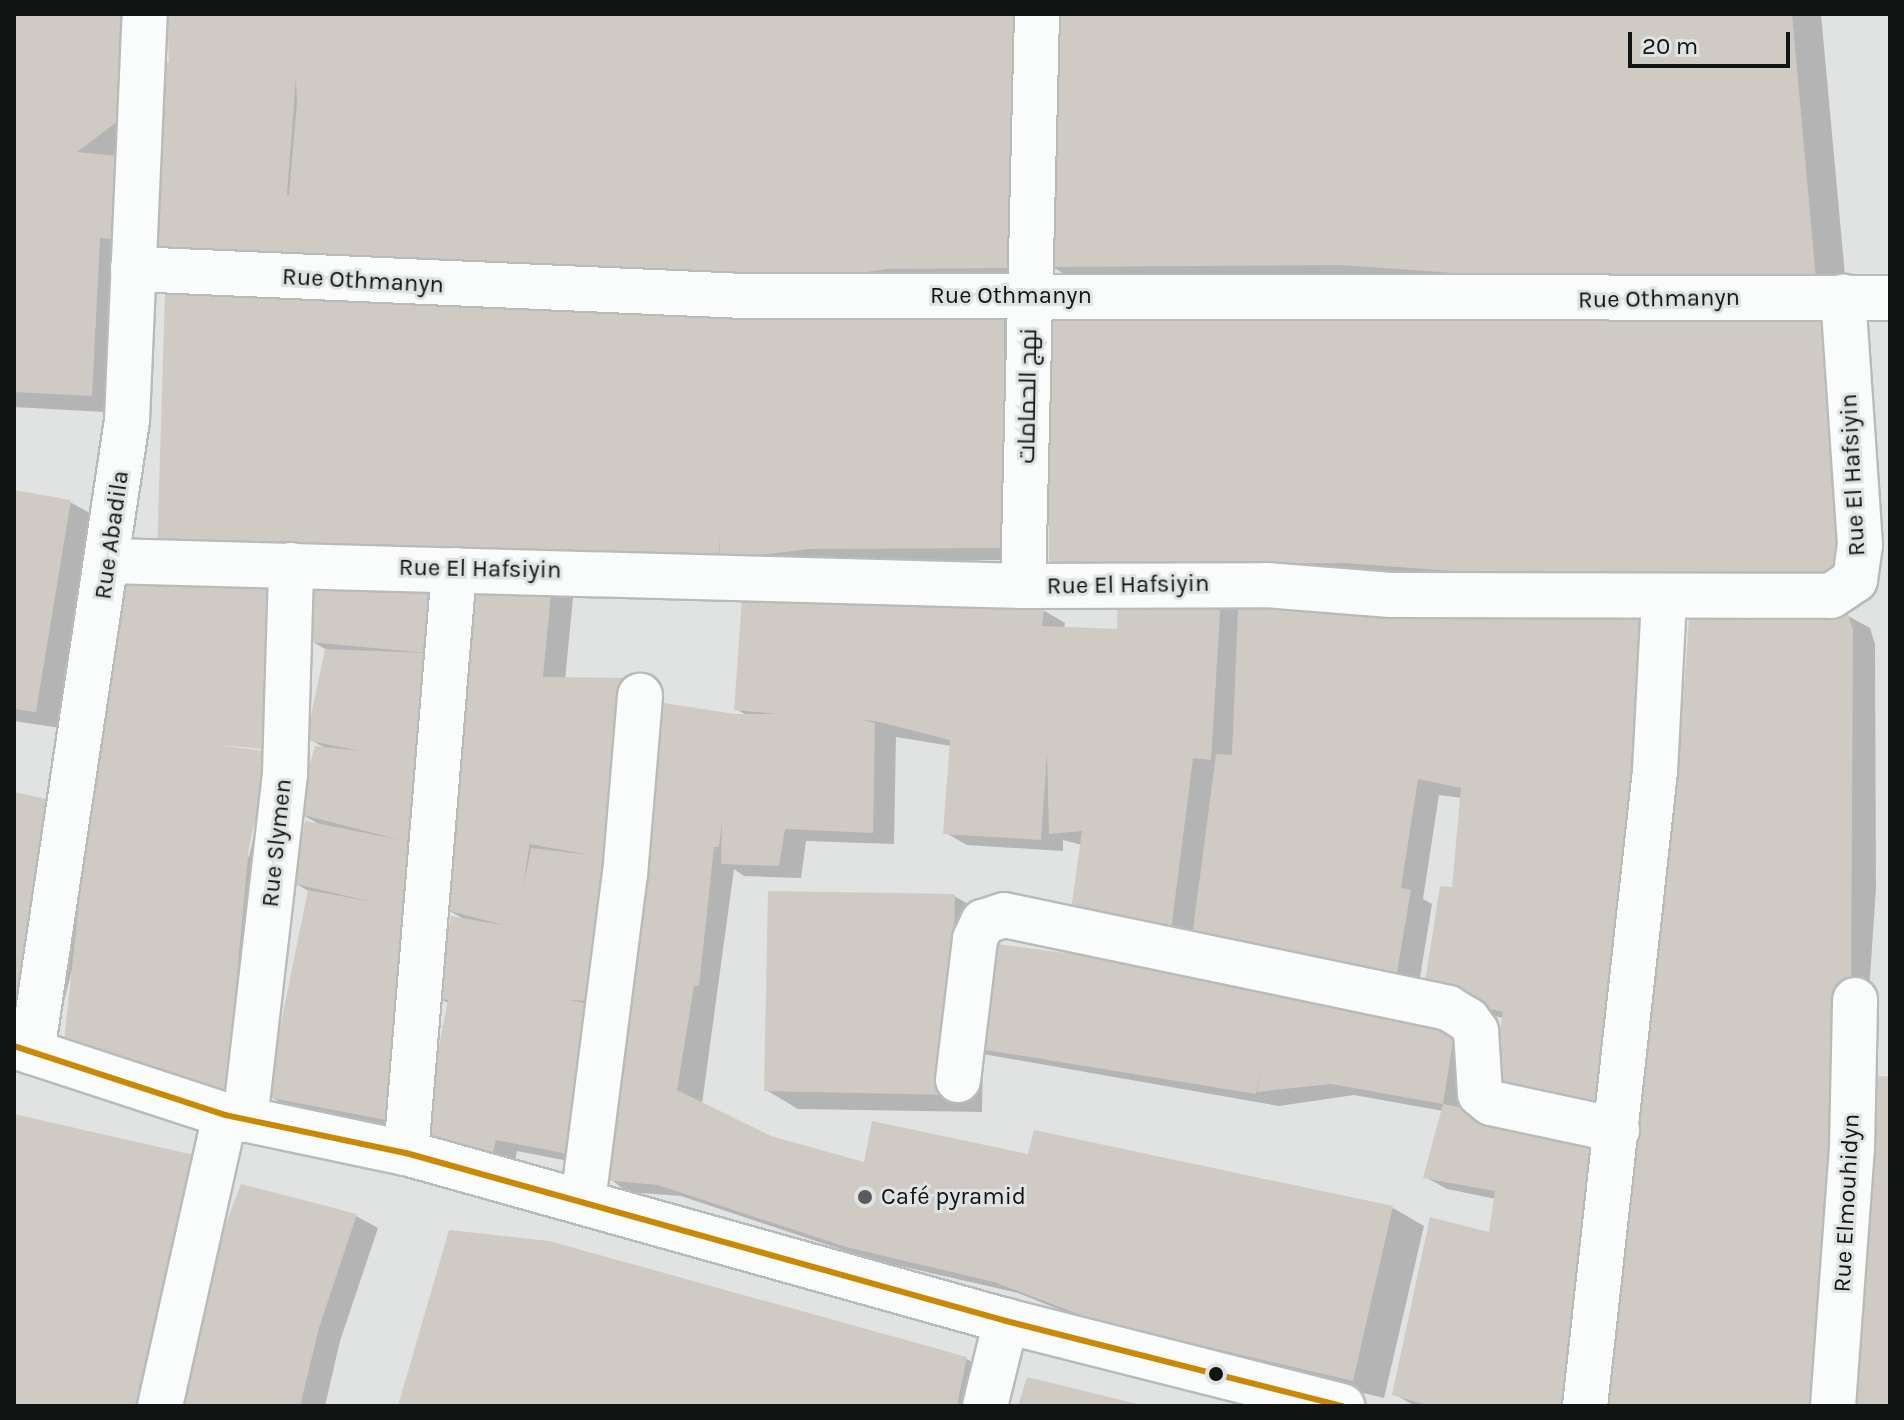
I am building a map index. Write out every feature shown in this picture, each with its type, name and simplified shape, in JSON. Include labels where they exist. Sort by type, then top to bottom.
[{"type":"street","name":"Rue Abadila","points":[[23,1049],[110,561],[127,420],[145,14]]},
{"type":"street","name":"نهج الحمامات","points":[[1023,586],[1037,14]]},
{"type":"street","name":"Rue Othmanyn","points":[[133,269],[744,296],[1030,295],[1469,301],[1890,298]]},
{"type":"street","name":"Rue El Hafsiyin","points":[[110,561],[1023,586],[1266,585],[1391,595],[1831,596],[1855,580],[1860,545],[1843,297]]},
{"type":"street","name":"Rue Slymen","points":[[160,1406],[235,1117],[285,773],[291,565]]},
{"type":"street","points":[[406,1153],[454,570]]},
{"type":"street","points":[[1585,1406],[1655,771],[1664,598]]},
{"type":"street","points":[[583,1201],[625,875],[640,696]]},
{"type":"street","points":[[958,1080],[975,939],[983,922],[1004,915],[1448,1008],[1468,1020],[1476,1031],[1484,1099],[1498,1106],[1617,1130]]},
{"type":"street","name":"Rue Elmouhidyn","points":[[1833,1406],[1852,1148],[1855,1000]]},
{"type":"street","points":[[23,1049],[235,1117],[406,1153],[1006,1321],[1342,1406]]},
{"type":"street","points":[[985,1406],[1006,1321]]},
{"type":"building","points":[[14,14],[120,14],[118,121],[77,152],[119,156],[112,239],[100,238],[92,396],[14,392]]},
{"type":"building","points":[[167,14],[1025,14],[1013,268],[887,269],[817,279],[139,253],[153,70],[169,62]],"holes":[[[296,78],[297,102],[289,195],[287,195]]]},
{"type":"building","points":[[1056,14],[1792,14],[1816,279],[1556,280],[1340,265],[1049,267]]},
{"type":"building","points":[[165,293],[604,310],[1004,310],[1004,548],[809,549],[720,560],[719,535],[719,559],[157,552]]},
{"type":"building","points":[[1826,310],[1842,576],[1531,577],[1345,563],[1049,565],[1048,316]]},
{"type":"building","points":[[14,490],[71,500],[36,712],[14,709]]},
{"type":"building","points":[[128,566],[271,573],[265,749],[219,745],[271,752],[249,847],[226,1091],[142,1066],[63,1052],[92,781]]},
{"type":"building","points":[[471,575],[552,583],[543,677],[631,678],[594,1001],[567,1000],[594,1004],[573,1155],[496,1140],[492,1156],[420,1142],[448,1000],[435,998],[451,916],[507,926],[442,909]],"holes":[[[531,833],[530,844],[590,855],[531,848],[523,890]]]},
{"type":"building","points":[[314,577],[444,587],[391,1121],[266,1097],[308,890],[373,902],[291,883],[305,821],[400,840],[296,813],[315,746],[360,751],[306,740],[325,649],[428,653],[309,642]]},
{"type":"building","points":[[743,585],[966,606],[1044,608],[1042,626],[1117,629],[1118,593],[1221,597],[1211,760],[1193,758],[1171,931],[1070,917],[1082,831],[1049,834],[1047,752],[1041,840],[943,834],[950,740],[863,720],[875,723],[873,833],[785,829],[779,866],[721,864],[722,820],[719,847],[714,847],[699,986],[694,986],[677,1090],[771,1136],[864,1162],[872,1121],[1028,1154],[1034,1130],[1393,1206],[1353,1381],[1094,1320],[994,1282],[846,1247],[658,1185],[603,1180],[657,702],[735,714],[777,714],[734,710]]},
{"type":"building","points":[[1649,602],[1605,1112],[1489,1092],[1503,1012],[1423,995],[1440,886],[1452,887],[1461,788],[1418,779],[1401,888],[1411,890],[1396,978],[1191,945],[1216,754],[1232,755],[1238,608]]},
{"type":"building","points":[[1690,605],[1848,614],[1853,630],[1851,996],[1818,1290],[1825,1291],[1815,1406],[1597,1406],[1618,1313],[1615,1239],[1654,916],[1676,799]]},
{"type":"building","points":[[14,792],[61,802],[17,1007],[14,1006]]},
{"type":"building","points":[[768,891],[955,894],[951,1095],[764,1091]]},
{"type":"building","points":[[990,943],[1104,958],[1456,1022],[1443,1104],[1331,1084],[1257,1092],[1261,1067],[1256,1094],[968,1047]]},
{"type":"building","points":[[1890,1076],[1890,1406],[1848,1406],[1863,1077]]},
{"type":"building","points":[[1443,1104],[1602,1136],[1564,1406],[1431,1406],[1392,1395],[1430,1217],[1489,1232],[1495,1191],[1423,1178]]},
{"type":"building","points":[[14,1114],[198,1156],[141,1406],[14,1406]]},
{"type":"building","points":[[241,1184],[357,1214],[319,1328],[300,1406],[172,1406],[197,1299]]},
{"type":"building","points":[[449,1230],[549,1241],[967,1357],[957,1406],[398,1406]]},
{"type":"building","points":[[1027,1377],[1142,1405],[1142,1406],[1018,1406]]},
{"type":"transit line","points":[[14,1046],[225,1115],[406,1153],[1006,1321],[1342,1406]]},
{"type":"place","name":"Café pyramid","points":[[865,1197]]}]
